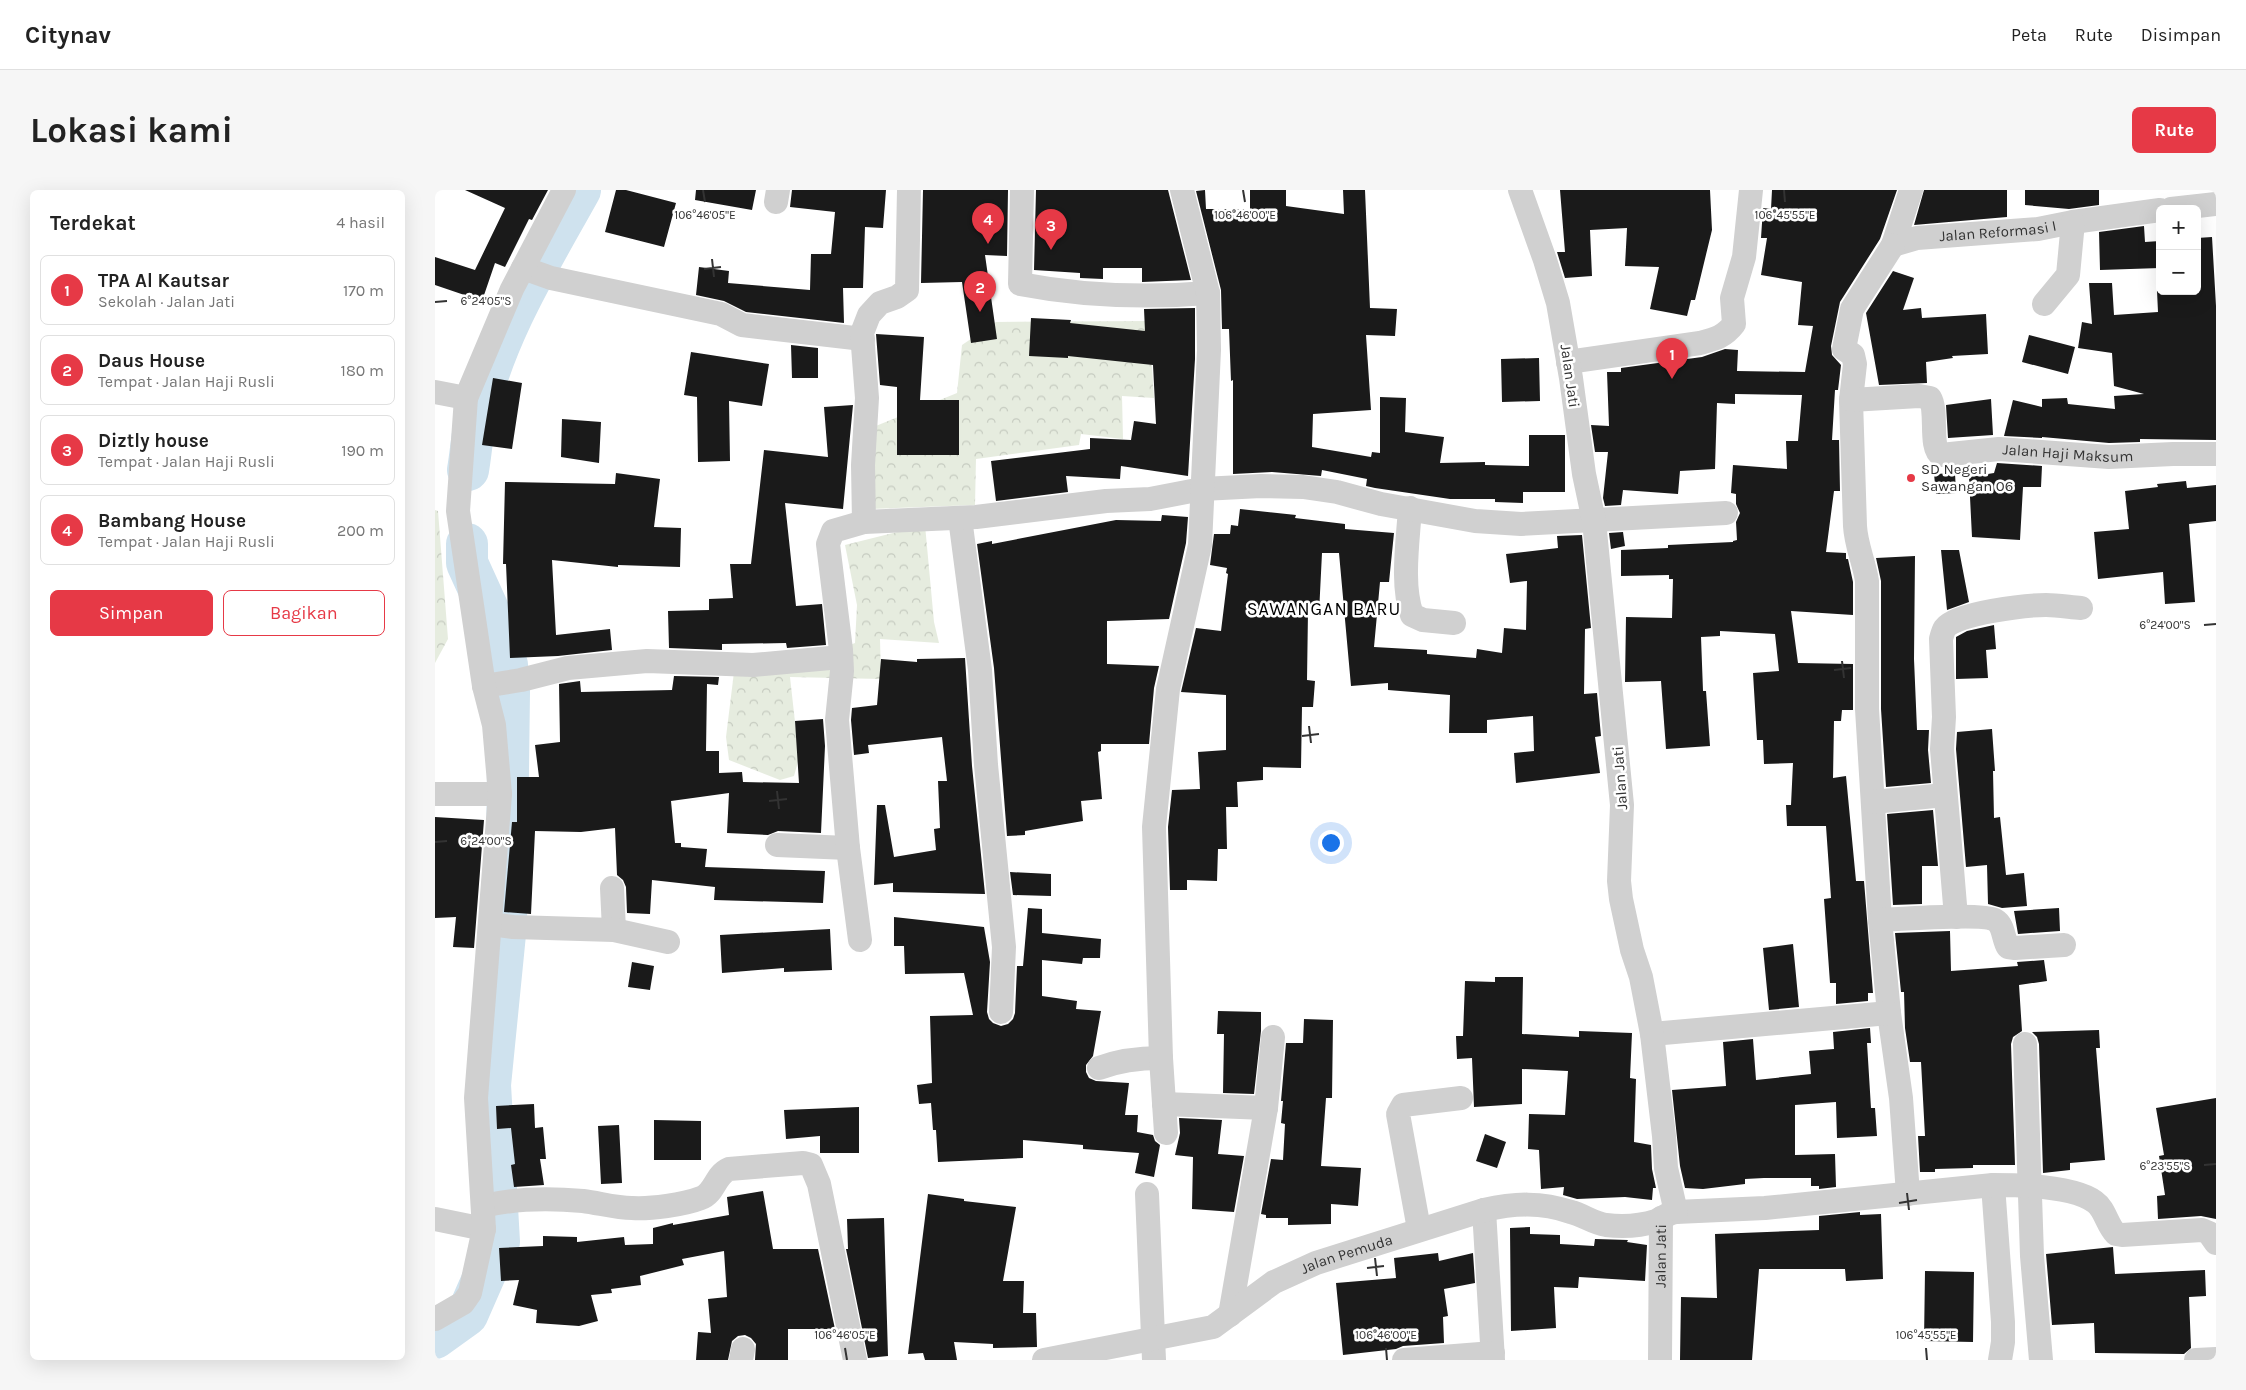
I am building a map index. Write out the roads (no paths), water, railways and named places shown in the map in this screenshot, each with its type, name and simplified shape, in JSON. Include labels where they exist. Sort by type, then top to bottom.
[{"type":"street","points":[[435,1319],[463,1303],[469,1293],[484,1229],[487,1205],[476,1098],[483,1001],[501,925],[500,794],[491,684],[458,511],[465,398],[533,272],[564,190]]},
{"type":"street","points":[[864,522],[863,465],[867,398],[862,332],[869,314],[880,303],[897,297],[907,290],[909,190]]},
{"type":"street","points":[[1022,190],[1020,284],[1055,291],[1119,296],[1179,296],[1208,293]]},
{"type":"street","points":[[1166,1133],[1161,1058],[1154,827],[1168,689],[1200,545],[1209,350],[1208,293],[1182,190]]},
{"type":"street","name":"Jalan Jati","points":[[1520,190],[1558,303],[1583,474],[1594,521],[1603,601],[1607,670],[1614,715],[1622,805],[1619,881],[1621,899],[1632,950],[1641,977],[1652,1034],[1663,1127],[1669,1215],[1660,1360]]},
{"type":"street","points":[[1568,362],[1701,343],[1726,334],[1734,324],[1732,298],[1744,256],[1751,190]]},
{"type":"street","points":[[1909,1194],[1901,1098],[1889,1013],[1880,920],[1867,709],[1867,581],[1863,561],[1856,542],[1851,400],[1855,364],[1853,356],[1844,349],[1851,309],[1893,245],[1911,190]]},
{"type":"street","points":[[2201,206],[2216,204]]},
{"type":"street","name":"Jalan Reformasi I","points":[[1893,245],[1917,238],[2038,229],[2073,222],[2156,211]]},
{"type":"street","points":[[2043,304],[2067,275],[2073,222]]},
{"type":"street","points":[[533,272],[721,314],[742,325],[863,339]]},
{"type":"street","points":[[435,392],[465,398]]},
{"type":"street","name":"Jalan Haji Maksum","points":[[1851,400],[1919,396],[1930,398],[1934,407],[1936,448],[1941,455],[1999,449],[2109,457],[2216,454]]},
{"type":"street","points":[[860,940],[848,848],[837,720],[841,657],[828,544],[833,531],[864,522],[959,518],[1106,501],[1150,499],[1202,489],[1261,486],[1303,487],[1337,492],[1381,504],[1475,521],[1521,524],[1726,513]]},
{"type":"street","points":[[1410,508],[1407,603],[1412,615],[1423,620],[1454,624]]},
{"type":"street","points":[[959,518],[980,670],[987,775],[1004,947],[1001,1012]]},
{"type":"street","points":[[1956,917],[1942,749],[1944,717],[1941,639],[1944,628],[1953,621],[1975,614],[2012,608],[2044,605],[2081,608]]},
{"type":"street","points":[[491,684],[521,680],[568,668],[647,661],[753,665],[841,657]]},
{"type":"street","points":[[435,794],[500,794]]},
{"type":"street","points":[[1873,802],[1945,794]]},
{"type":"street","points":[[777,845],[848,848]]},
{"type":"street","points":[[612,888],[614,930]]},
{"type":"street","points":[[1880,920],[1956,917],[1991,918],[2000,925],[2009,947],[2064,945]]},
{"type":"street","points":[[501,925],[614,930],[668,942]]},
{"type":"street","points":[[1652,1034],[1889,1013]]},
{"type":"street","points":[[1230,1315],[1266,1108],[1273,1037]]},
{"type":"street","points":[[2025,1044],[2032,1256],[2041,1360]]},
{"type":"street","points":[[1099,1068],[1117,1061],[1136,1058],[1161,1058]]},
{"type":"street","points":[[1419,1229],[1398,1114],[1403,1105],[1461,1098]]},
{"type":"street","points":[[1164,1104],[1266,1108]]},
{"type":"street","points":[[487,1205],[516,1199],[583,1201],[633,1208],[663,1206],[701,1198],[711,1190],[719,1175],[729,1169],[803,1163],[811,1165],[819,1184],[855,1360]]},
{"type":"street","points":[[1993,1185],[2003,1322],[2003,1342],[2000,1360]]},
{"type":"street","name":"Jalan Pemuda","points":[[1044,1360],[1154,1350],[1213,1327],[1274,1282],[1316,1263],[1419,1229],[1511,1204],[1526,1203],[1573,1212],[1586,1219],[1605,1225],[1639,1225],[1669,1215],[1765,1208],[1993,1185],[2031,1185],[2075,1194],[2094,1201],[2116,1234],[2128,1235],[2201,1230],[2209,1234],[2216,1243]]},
{"type":"street","points":[[1147,1194],[1154,1350]]},
{"type":"street","points":[[1404,1360],[1493,1356],[1484,1210]]},
{"type":"street","points":[[435,1219],[484,1229]]},
{"type":"street","points":[[2196,1360],[2216,1359]]},
{"type":"waterway","points":[[468,470],[473,430],[494,357],[534,272],[580,190]]},
{"type":"waterway","points":[[435,1338],[467,1315],[499,1242],[490,1085],[506,924],[509,692],[507,665],[492,618],[467,563],[467,544]]},
{"type":"place","name":"Bambang House","points":[[988,244]]},
{"type":"place","name":"Diztly house","points":[[1051,250]]},
{"type":"place","name":"Daus House","points":[[980,312]]},
{"type":"place","name":"TPA Al Kautsar","points":[[1672,379]]},
{"type":"place","name":"SD Negeri Sawangan 06","points":[[1911,478]]},
{"type":"district","name":"SAWANGAN BARU","points":[[1324,609]]}]
